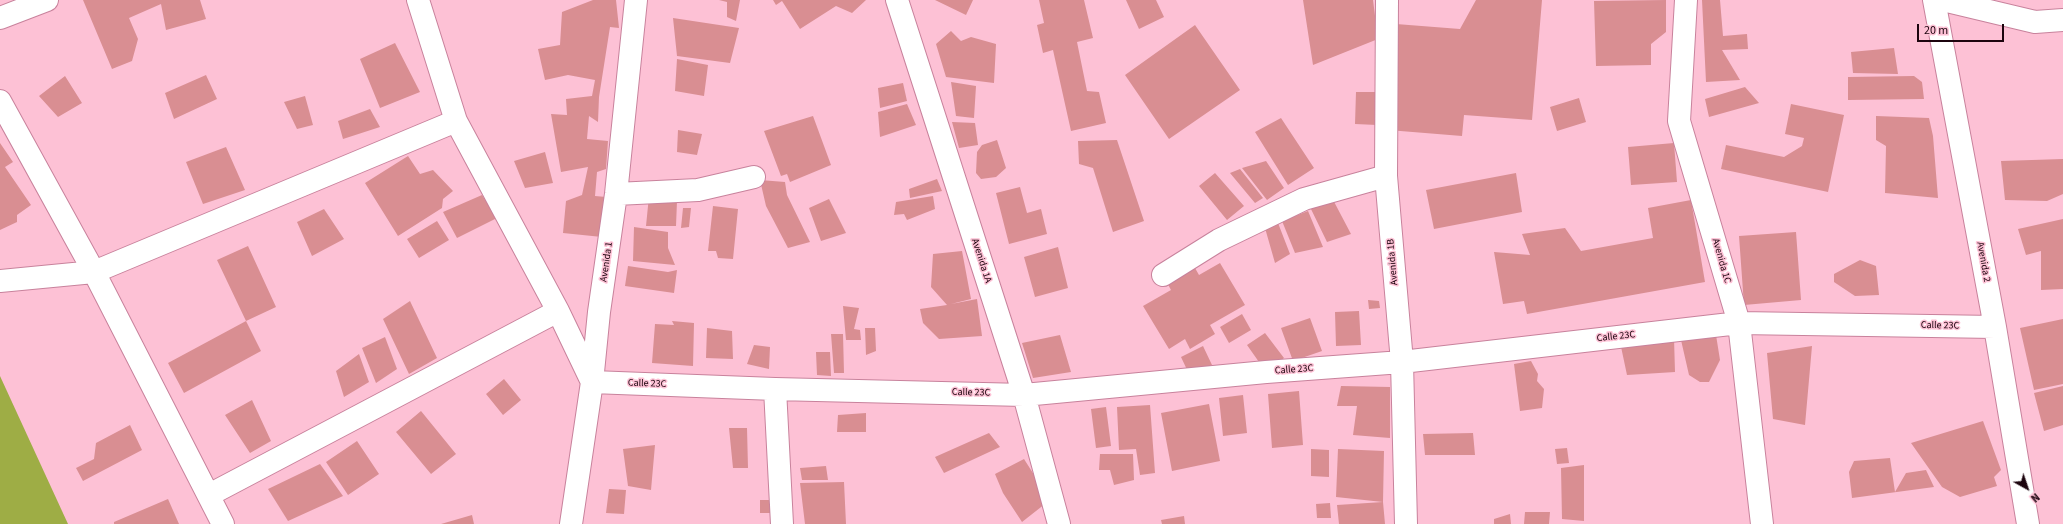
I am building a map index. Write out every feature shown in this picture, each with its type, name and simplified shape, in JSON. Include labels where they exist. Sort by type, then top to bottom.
[{"type":"street","points":[[0,18],[47,0]]},
{"type":"street","points":[[418,0],[456,121],[558,311],[592,382]]},
{"type":"street","name":"Avenida 1","points":[[571,524],[592,382],[616,194],[636,0]]},
{"type":"street","name":"Avenida 1A","points":[[896,0],[1024,394],[1059,524]]},
{"type":"street","name":"Avenida 1B","points":[[1387,0],[1386,176],[1402,362],[1406,524]]},
{"type":"street","name":"Avenida 1C","points":[[1686,0],[1680,121],[1739,323],[1762,524]]},
{"type":"street","name":"Avenida 2","points":[[1934,0],[1995,327],[2028,524]]},
{"type":"street","points":[[1943,0],[2035,22],[2063,20]]},
{"type":"street","points":[[0,101],[94,272],[223,524]]},
{"type":"street","points":[[0,281],[94,272],[456,121]]},
{"type":"street","points":[[1163,275],[1219,240],[1304,199],[1386,176]]},
{"type":"street","points":[[616,194],[698,190],[754,177]]},
{"type":"street","points":[[209,495],[558,311]]},
{"type":"street","name":"Calle 23C","points":[[592,382],[775,389],[1024,394],[1266,372],[1402,362],[1739,323],[1995,327]]},
{"type":"street","points":[[775,389],[782,524]]},
{"type":"green space","points":[[0,376],[68,524],[0,524]]},
{"type":"building","points":[[83,0],[200,0],[206,19],[166,30],[161,4],[129,18],[138,39],[132,61],[112,69]]},
{"type":"building","points":[[593,0],[616,0],[619,28],[610,27],[599,97],[598,122],[589,116],[587,139],[608,141],[606,169],[597,172],[595,196],[606,197],[602,237],[563,233],[566,201],[582,195],[588,167],[561,172],[551,114],[567,115],[566,99],[592,96],[595,80],[568,75],[545,80],[538,49],[560,45],[562,12]]},
{"type":"building","points":[[719,0],[740,0],[736,21],[727,17],[727,2]]},
{"type":"building","points":[[773,0],[866,0],[852,13],[836,6],[800,29],[782,1],[776,5]]},
{"type":"building","points":[[935,0],[973,0],[966,15]]},
{"type":"building","points":[[1039,0],[1084,0],[1093,38],[1077,42],[1087,91],[1099,92],[1106,123],[1071,131],[1053,50],[1043,53],[1037,25],[1044,23]]},
{"type":"building","points":[[1126,0],[1156,0],[1164,17],[1139,29]]},
{"type":"building","points":[[1303,0],[1373,0],[1378,39],[1313,65]]},
{"type":"building","points":[[1476,0],[1542,0],[1532,120],[1464,115],[1462,136],[1388,130],[1396,24],[1460,29]]},
{"type":"building","points":[[1666,0],[1666,32],[1651,44],[1651,65],[1596,66],[1594,1]]},
{"type":"building","points":[[1702,0],[1720,0],[1723,36],[1747,34],[1748,49],[1722,50],[1740,80],[1706,82]]},
{"type":"building","points":[[673,18],[739,28],[730,63],[677,56]]},
{"type":"building","points":[[1195,25],[1240,90],[1169,139],[1125,75]]},
{"type":"building","points":[[951,31],[961,41],[971,37],[996,44],[994,83],[946,77],[936,44]]},
{"type":"building","points":[[395,43],[420,92],[380,108],[360,59]]},
{"type":"building","points":[[1894,48],[1898,74],[1853,73],[1851,52]]},
{"type":"building","points":[[677,59],[708,65],[704,96],[675,91]]},
{"type":"building","points":[[206,75],[217,99],[174,119],[165,93]]},
{"type":"building","points":[[65,76],[82,103],[58,117],[39,96]]},
{"type":"building","points":[[1914,76],[1922,82],[1924,99],[1848,100],[1848,77]]},
{"type":"building","points":[[951,82],[976,86],[974,118],[956,116]]},
{"type":"building","points":[[903,83],[907,101],[880,108],[878,88]]},
{"type":"building","points":[[1745,87],[1759,103],[1709,117],[1705,99]]},
{"type":"building","points":[[1356,92],[1377,92],[1377,125],[1355,124]]},
{"type":"building","points":[[305,96],[313,125],[297,129],[284,102]]},
{"type":"building","points":[[1579,98],[1586,122],[1557,131],[1550,107]]},
{"type":"building","points":[[907,104],[916,125],[880,137],[878,112]]},
{"type":"building","points":[[1791,104],[1844,115],[1828,192],[1721,169],[1726,145],[1784,157],[1802,146],[1804,138],[1785,134]]},
{"type":"building","points":[[370,109],[380,127],[343,139],[338,121]]},
{"type":"building","points":[[813,116],[831,165],[790,182],[787,174],[781,176],[764,131]]},
{"type":"building","points":[[1876,116],[1929,118],[1933,136],[1938,198],[1885,193],[1886,146],[1876,140]]},
{"type":"building","points":[[1281,118],[1314,168],[1288,185],[1255,132]]},
{"type":"building","points":[[952,122],[975,123],[978,145],[959,148]]},
{"type":"building","points":[[678,130],[702,134],[697,155],[677,152]]},
{"type":"building","points":[[997,140],[1006,168],[996,177],[981,179],[976,173],[977,152],[982,145]]},
{"type":"building","points":[[1117,140],[1144,221],[1113,232],[1093,168],[1079,164],[1078,141]]},
{"type":"building","points":[[0,143],[13,162],[5,167],[31,205],[17,215],[17,222],[0,230]]},
{"type":"building","points":[[1674,143],[1677,182],[1631,185],[1628,147]]},
{"type":"building","points":[[226,147],[245,190],[203,204],[186,162]]},
{"type":"building","points":[[545,152],[553,183],[525,188],[514,161]]},
{"type":"building","points":[[408,156],[420,174],[433,170],[453,191],[443,199],[442,208],[398,236],[365,183]]},
{"type":"building","points":[[2063,159],[2063,194],[2047,201],[2005,200],[2001,161]]},
{"type":"building","points":[[1266,161],[1284,188],[1267,200],[1242,168]]},
{"type":"building","points":[[1240,169],[1263,198],[1255,203],[1230,173]]},
{"type":"building","points":[[1215,173],[1244,206],[1227,220],[1199,186]]},
{"type":"building","points":[[1516,173],[1522,212],[1434,229],[1426,190]]},
{"type":"building","points":[[937,179],[942,191],[910,198],[909,189]]},
{"type":"building","points":[[760,180],[785,182],[787,195],[810,242],[788,248],[766,206]]},
{"type":"building","points":[[1020,187],[1027,213],[1041,209],[1047,234],[1009,244],[996,193]]},
{"type":"building","points":[[482,195],[497,218],[457,238],[443,212]]},
{"type":"building","points":[[649,196],[677,201],[676,226],[646,226]]},
{"type":"building","points":[[933,196],[935,209],[907,220],[904,214],[894,215],[896,202]]},
{"type":"building","points":[[1331,196],[1351,234],[1327,242],[1310,207]]},
{"type":"building","points":[[829,199],[846,233],[821,241],[809,208]]},
{"type":"building","points":[[1691,200],[1705,282],[1527,314],[1524,301],[1503,304],[1494,252],[1530,255],[1522,234],[1565,228],[1581,251],[1653,238],[1648,208]]},
{"type":"building","points":[[713,206],[738,209],[733,259],[718,258],[716,251],[708,251]]},
{"type":"building","points":[[683,208],[691,208],[689,227],[681,228]]},
{"type":"building","points":[[324,209],[344,239],[312,256],[297,222]]},
{"type":"building","points":[[1308,211],[1323,247],[1295,253],[1282,221]]},
{"type":"building","points":[[2063,219],[2063,289],[2041,290],[2041,251],[2026,255],[2018,229]]},
{"type":"building","points":[[437,221],[449,240],[419,258],[407,239]]},
{"type":"building","points":[[1278,223],[1290,254],[1275,263],[1265,228]]},
{"type":"building","points":[[634,227],[668,232],[668,248],[675,265],[633,261]]},
{"type":"building","points":[[1796,232],[1801,300],[1744,305],[1739,236]]},
{"type":"building","points":[[248,246],[276,307],[246,321],[217,260]]},
{"type":"building","points":[[1058,247],[1068,288],[1035,297],[1024,257]]},
{"type":"building","points":[[962,251],[971,299],[951,304],[977,299],[982,336],[939,339],[923,323],[920,309],[947,305],[931,287],[933,254]]},
{"type":"building","points":[[1860,260],[1876,266],[1879,295],[1855,296],[1834,282],[1834,274]]},
{"type":"building","points":[[1191,261],[1199,275],[1220,263],[1245,305],[1210,325],[1215,334],[1190,349],[1185,339],[1169,349],[1143,306],[1171,290],[1164,277]]},
{"type":"building","points":[[628,266],[668,272],[677,270],[674,293],[625,286]]},
{"type":"building","points":[[1368,300],[1379,301],[1380,308],[1369,309]]},
{"type":"building","points":[[410,301],[437,358],[409,374],[383,319]]},
{"type":"building","points":[[843,306],[859,308],[854,329],[860,330],[861,340],[846,340]]},
{"type":"building","points":[[1359,311],[1361,345],[1336,346],[1335,312]]},
{"type":"building","points":[[1242,314],[1251,330],[1229,343],[1220,327]]},
{"type":"building","points":[[1310,318],[1322,351],[1293,361],[1281,328]]},
{"type":"building","points":[[2063,319],[2063,384],[2034,390],[2020,328]]},
{"type":"building","points":[[246,321],[261,351],[184,393],[168,363]]},
{"type":"building","points":[[672,321],[694,323],[693,366],[652,363],[655,324],[674,325]]},
{"type":"building","points":[[707,328],[732,331],[733,359],[706,358]]},
{"type":"building","points":[[865,328],[875,328],[876,351],[866,355]]},
{"type":"building","points":[[1265,333],[1284,358],[1266,372],[1247,345]]},
{"type":"building","points":[[831,334],[843,334],[844,373],[834,373]]},
{"type":"building","points":[[1060,335],[1071,372],[1033,378],[1022,343]]},
{"type":"building","points":[[1716,335],[1720,360],[1709,382],[1700,382],[1689,375],[1681,340]]},
{"type":"building","points":[[385,337],[397,369],[376,383],[362,348]]},
{"type":"building","points":[[1674,338],[1675,372],[1627,375],[1620,342]]},
{"type":"building","points":[[754,345],[770,347],[769,369],[747,364]]},
{"type":"building","points":[[1203,346],[1212,365],[1190,376],[1181,357]]},
{"type":"building","points":[[1812,346],[1805,425],[1773,419],[1767,353]]},
{"type":"building","points":[[816,352],[830,352],[831,376],[817,375]]},
{"type":"building","points":[[359,354],[369,382],[344,397],[336,371]]},
{"type":"building","points":[[1531,361],[1538,374],[1537,381],[1544,389],[1542,408],[1520,411],[1514,364]]},
{"type":"building","points":[[504,379],[521,400],[503,415],[486,394]]},
{"type":"building","points":[[1341,386],[1390,387],[1390,438],[1353,435],[1357,406],[1337,406]]},
{"type":"building","points":[[2063,386],[2063,425],[2044,431],[2034,393]]},
{"type":"building","points":[[1299,391],[1303,445],[1272,448],[1268,394]]},
{"type":"building","points":[[1243,395],[1247,433],[1223,436],[1219,398]]},
{"type":"building","points":[[252,400],[271,441],[250,453],[225,415]]},
{"type":"building","points":[[1209,404],[1220,461],[1172,471],[1161,413]]},
{"type":"building","points":[[1150,405],[1155,473],[1140,475],[1136,449],[1119,450],[1117,407]]},
{"type":"building","points":[[1106,407],[1111,446],[1096,448],[1091,409]]},
{"type":"building","points":[[421,411],[456,454],[431,474],[396,432]]},
{"type":"building","points":[[866,413],[866,432],[837,432],[838,415]]},
{"type":"building","points":[[1983,421],[2001,470],[1994,477],[1997,486],[1960,497],[1942,487],[1911,443]]},
{"type":"building","points":[[130,425],[142,450],[83,481],[76,468],[94,459],[96,443]]},
{"type":"building","points":[[729,428],[747,428],[748,468],[733,468]]},
{"type":"building","points":[[989,433],[1000,447],[944,473],[935,457]]},
{"type":"building","points":[[1473,433],[1475,455],[1425,455],[1423,434]]},
{"type":"building","points":[[357,441],[379,474],[348,495],[326,462]]},
{"type":"building","points":[[655,445],[651,490],[628,486],[623,449]]},
{"type":"building","points":[[1567,448],[1569,463],[1557,464],[1555,449]]},
{"type":"building","points":[[1311,449],[1329,450],[1329,477],[1311,476]]},
{"type":"building","points":[[1338,449],[1384,451],[1383,502],[1336,497]]},
{"type":"building","points":[[1100,454],[1133,454],[1134,480],[1114,485],[1110,470],[1099,470]]},
{"type":"building","points":[[1890,458],[1895,492],[1906,473],[1926,470],[1934,487],[1852,498],[1849,472],[1854,461]]},
{"type":"building","points":[[1024,459],[1050,500],[1022,522],[1003,493],[995,474]]},
{"type":"building","points":[[320,464],[343,496],[288,521],[268,489]]},
{"type":"building","points":[[1584,465],[1584,521],[1562,519],[1561,468]]},
{"type":"building","points":[[826,466],[828,480],[802,480],[800,468]]},
{"type":"building","points":[[844,482],[846,524],[805,524],[800,483]]},
{"type":"building","points":[[609,489],[626,490],[624,514],[606,513]]},
{"type":"building","points":[[168,499],[179,524],[114,524],[114,522]]},
{"type":"building","points":[[760,500],[773,500],[773,513],[760,513]]},
{"type":"building","points":[[1383,502],[1385,524],[1339,524],[1337,505]]},
{"type":"building","points":[[1330,503],[1331,518],[1317,518],[1316,504]]},
{"type":"building","points":[[1525,512],[1550,512],[1549,524],[1524,524]]},
{"type":"building","points":[[1510,514],[1511,524],[1494,524],[1494,519]]},
{"type":"building","points":[[472,515],[474,524],[441,524]]},
{"type":"building","points":[[1184,516],[1185,524],[1162,524],[1161,520]]}]
